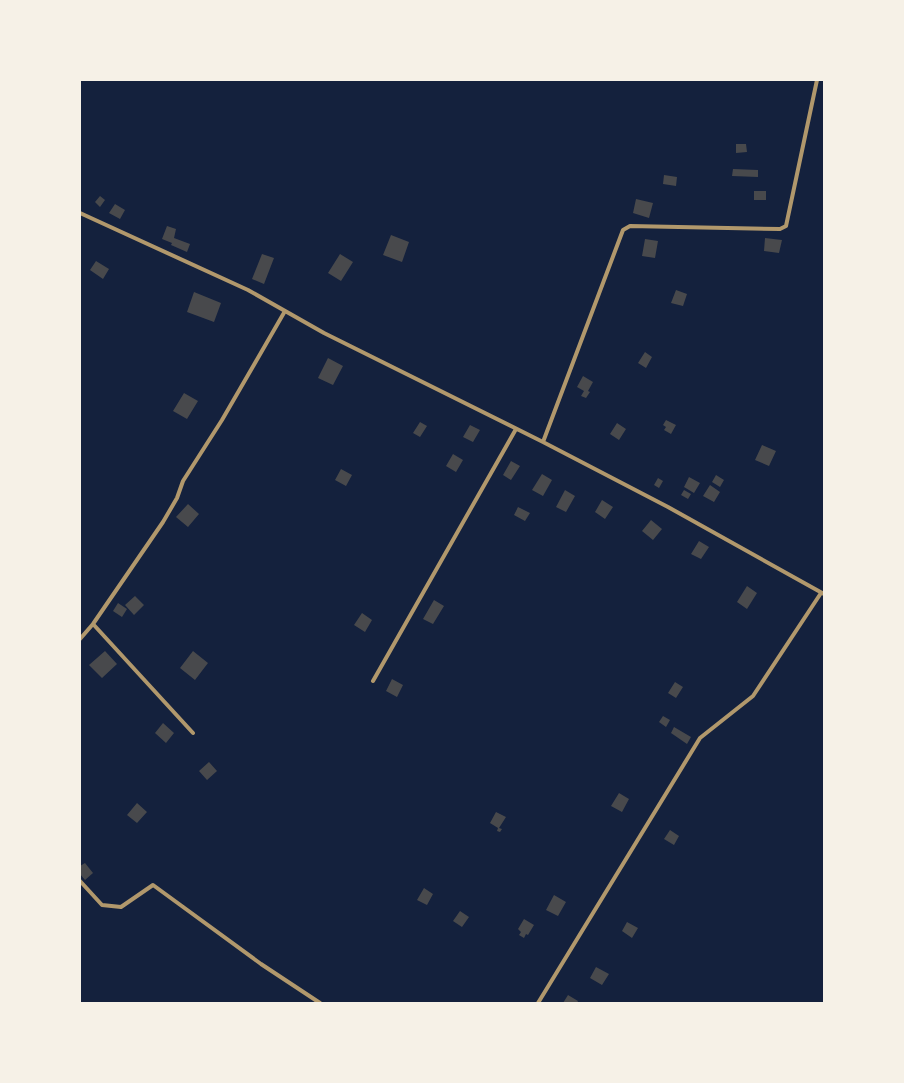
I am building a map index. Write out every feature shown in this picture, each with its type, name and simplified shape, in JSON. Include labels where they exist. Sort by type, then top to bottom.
[{"type":"street","points":[[543,442],[623,230],[630,226],[780,230],[786,226],[817,80]]},
{"type":"street","points":[[80,213],[248,290],[324,333],[543,442],[668,507],[823,593],[753,696],[700,738],[538,1003]]},
{"type":"street","points":[[80,639],[93,624],[178,498],[183,481],[222,420],[285,311]]},
{"type":"street","points":[[373,681],[516,429]]},
{"type":"street","points":[[93,624],[194,733]]},
{"type":"street","points":[[80,881],[102,905],[121,907],[153,885],[261,964],[320,1003]]},
{"type":"building","points":[[736,144],[746,144],[747,152],[736,153]]},
{"type":"building","points":[[733,169],[758,170],[758,177],[732,176]]},
{"type":"building","points":[[664,175],[677,177],[676,186],[663,184]]},
{"type":"building","points":[[754,191],[766,191],[766,200],[754,200]]},
{"type":"building","points":[[100,196],[105,200],[100,207],[95,202]]},
{"type":"building","points":[[636,199],[653,203],[649,218],[633,213]]},
{"type":"building","points":[[115,204],[125,210],[120,219],[109,213]]},
{"type":"building","points":[[167,226],[176,229],[174,238],[190,244],[187,252],[162,239]]},
{"type":"building","points":[[391,235],[409,242],[402,262],[383,255]]},
{"type":"building","points":[[765,238],[782,240],[779,253],[764,251]]},
{"type":"building","points":[[645,239],[658,241],[655,258],[642,256]]},
{"type":"building","points":[[262,254],[274,258],[264,284],[252,279]]},
{"type":"building","points":[[340,254],[353,262],[341,281],[328,273]]},
{"type":"building","points":[[96,261],[109,269],[103,279],[90,270]]},
{"type":"building","points":[[676,290],[687,294],[683,306],[671,303]]},
{"type":"building","points":[[194,292],[221,303],[214,322],[187,312]]},
{"type":"building","points":[[645,352],[652,357],[646,368],[638,363]]},
{"type":"building","points":[[328,358],[343,366],[333,385],[318,378]]},
{"type":"building","points":[[583,376],[593,382],[588,391],[590,392],[586,398],[581,396],[584,391],[577,387]]},
{"type":"building","points":[[184,393],[198,401],[187,419],[173,411]]},
{"type":"building","points":[[666,420],[676,425],[671,434],[664,430],[666,427],[663,425]]},
{"type":"building","points":[[420,422],[427,426],[420,437],[413,433]]},
{"type":"building","points":[[617,423],[626,429],[619,440],[610,434]]},
{"type":"building","points":[[470,425],[480,430],[473,442],[463,437]]},
{"type":"building","points":[[762,445],[776,451],[769,466],[755,460]]},
{"type":"building","points":[[453,454],[463,460],[456,472],[446,466]]},
{"type":"building","points":[[511,461],[520,466],[511,480],[503,475]]},
{"type":"building","points":[[341,469],[352,475],[346,486],[335,480]]},
{"type":"building","points":[[542,474],[552,480],[543,496],[532,490]]},
{"type":"building","points":[[716,475],[724,480],[720,487],[712,482]]},
{"type":"building","points":[[689,477],[700,483],[694,493],[684,487]]},
{"type":"building","points":[[658,478],[663,481],[659,488],[654,485]]},
{"type":"building","points":[[710,485],[720,492],[714,502],[703,496]]},
{"type":"building","points":[[565,490],[575,496],[566,512],[556,507]]},
{"type":"building","points":[[684,490],[691,494],[688,499],[681,495]]},
{"type":"building","points":[[602,500],[613,507],[605,519],[595,512]]},
{"type":"building","points":[[188,504],[199,514],[188,527],[176,517]]},
{"type":"building","points":[[518,507],[530,513],[525,521],[514,515]]},
{"type":"building","points":[[651,520],[662,529],[653,540],[642,531]]},
{"type":"building","points":[[699,541],[709,547],[701,559],[691,554]]},
{"type":"building","points":[[747,586],[757,593],[747,609],[737,602]]},
{"type":"building","points":[[135,596],[144,605],[134,615],[125,605]]},
{"type":"building","points":[[434,600],[444,606],[433,624],[423,619]]},
{"type":"building","points":[[118,603],[127,609],[122,617],[113,611]]},
{"type":"building","points":[[362,613],[372,620],[365,632],[354,625]]},
{"type":"building","points":[[105,651],[117,664],[102,678],[89,665]]},
{"type":"building","points":[[193,651],[208,663],[195,680],[180,668]]},
{"type":"building","points":[[392,679],[403,685],[397,697],[386,691]]},
{"type":"building","points":[[675,682],[683,687],[676,698],[668,693]]},
{"type":"building","points":[[663,716],[670,720],[666,727],[659,722]]},
{"type":"building","points":[[163,723],[174,733],[166,743],[155,733]]},
{"type":"building","points":[[674,727],[691,737],[687,744],[671,733]]},
{"type":"building","points":[[209,762],[217,771],[207,780],[199,771]]},
{"type":"building","points":[[619,793],[629,799],[622,812],[611,806]]},
{"type":"building","points":[[137,803],[147,812],[137,823],[127,815]]},
{"type":"building","points":[[496,812],[506,817],[499,828],[502,829],[500,832],[497,831],[498,828],[490,823]]},
{"type":"building","points":[[670,830],[679,836],[674,845],[664,839]]},
{"type":"building","points":[[85,863],[93,873],[85,880],[80,874],[80,866]]},
{"type":"building","points":[[424,888],[433,894],[427,905],[417,900]]},
{"type":"building","points":[[554,895],[566,902],[558,916],[546,910]]},
{"type":"building","points":[[460,911],[469,917],[462,927],[453,921]]},
{"type":"building","points":[[524,919],[534,925],[528,935],[526,934],[524,938],[519,935],[521,932],[518,929]]},
{"type":"building","points":[[627,922],[638,928],[632,938],[622,931]]},
{"type":"building","points":[[596,967],[609,974],[602,985],[590,978]]},
{"type":"building","points":[[568,995],[578,1001],[577,1003],[563,1003]]}]
